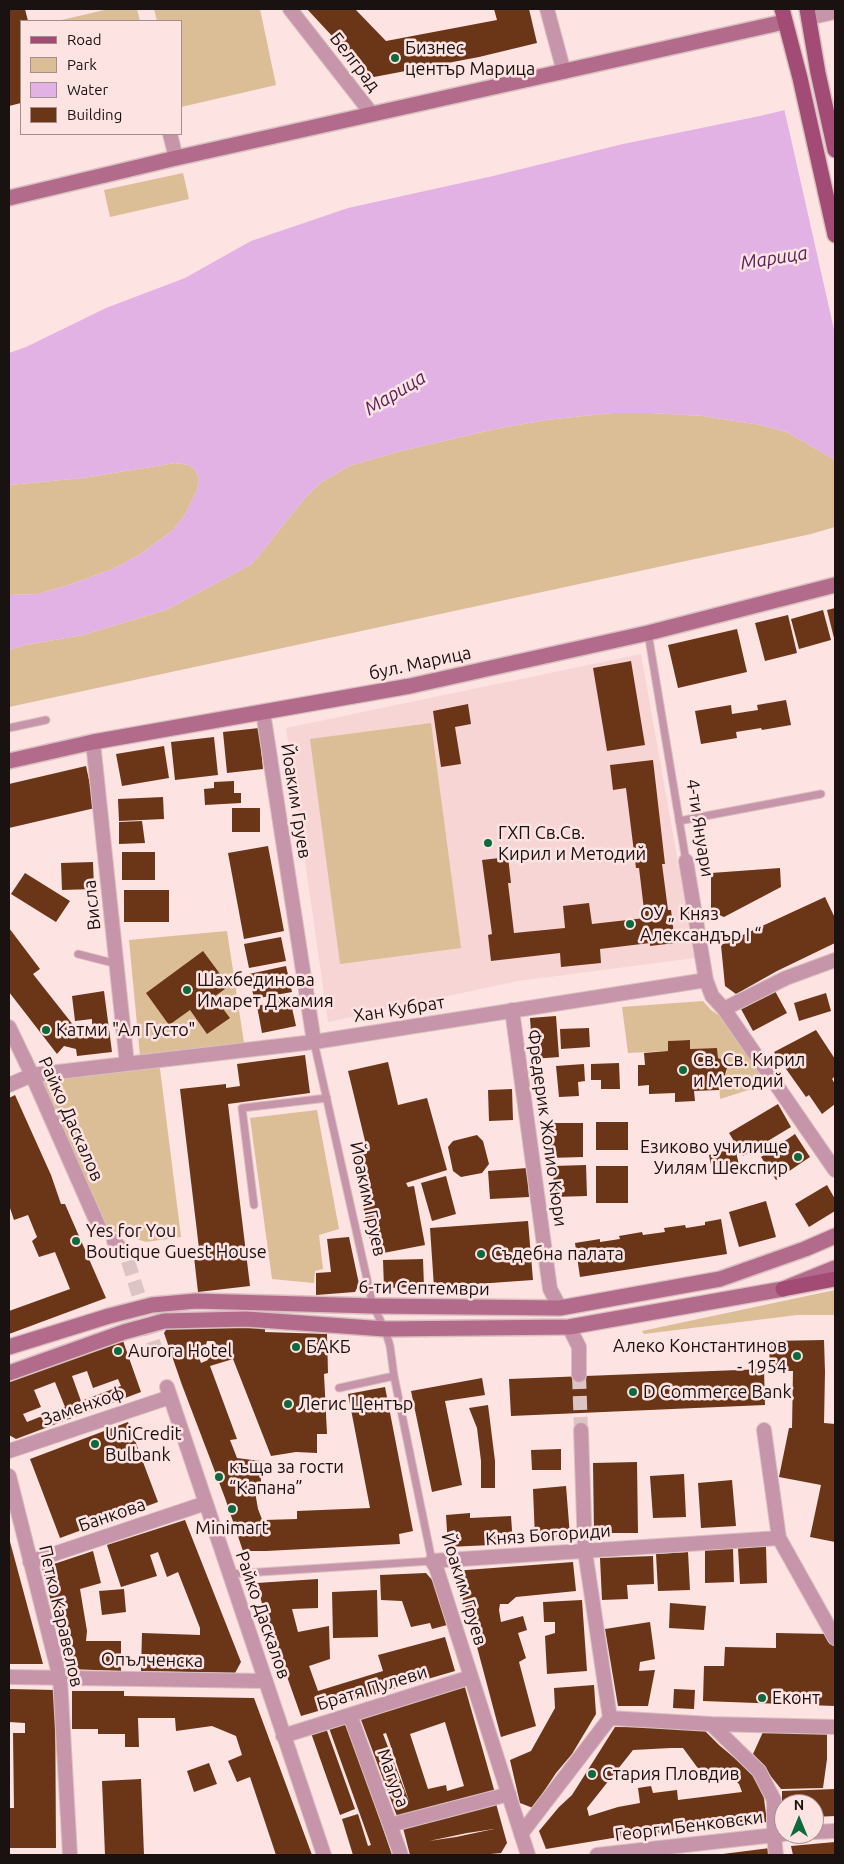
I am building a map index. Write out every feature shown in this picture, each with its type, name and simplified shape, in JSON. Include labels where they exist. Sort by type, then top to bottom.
[{"type":"main road","points":[[807,13],[835,150]]},
{"type":"main road","points":[[9,198],[176,158],[564,72],[783,16],[800,78],[835,235]]},
{"type":"main road","name":"бул. Марица","points":[[9,761],[93,742],[410,686],[648,633],[835,585]]},
{"type":"main road","name":"6-ти Септември","points":[[9,1347],[109,1316],[152,1305],[196,1301],[373,1306],[560,1308],[720,1279],[805,1249],[835,1236]]},
{"type":"main road","points":[[783,1289],[835,1268]]},
{"type":"main road","points":[[9,1373],[124,1332],[164,1321],[246,1318],[385,1329],[569,1327],[835,1279]]},
{"type":"street","name":"Белград","points":[[290,9],[372,114]]},
{"type":"street","points":[[547,9],[564,72]]},
{"type":"street","points":[[807,13],[835,12]]},
{"type":"street","points":[[170,135],[176,158]]},
{"type":"street","name":"Йоаким Груев","points":[[263,712],[314,1042]]},
{"type":"street","name":"Висла","points":[[93,742],[127,1064]]},
{"type":"street","name":"4-ти Януари","points":[[686,861],[706,980],[712,996],[724,1009],[835,1170]]},
{"type":"street","points":[[724,1009],[786,978],[835,960]]},
{"type":"street","name":"Хан Кубрат","points":[[9,1085],[32,1076],[314,1042],[706,980]]},
{"type":"street","name":"Фредерик Жолио Кюри","points":[[512,1010],[550,1289],[560,1308]]},
{"type":"street","name":"Райко Даскалов","points":[[9,1027],[99,1227]]},
{"type":"street","points":[[114,1241],[124,1252]]},
{"type":"street","points":[[569,1327],[580,1347],[580,1375]]},
{"type":"street","name":"Райко Даскалов","points":[[168,1392],[324,1855]]},
{"type":"street","name":"Заменхоф","points":[[9,1451],[168,1392]]},
{"type":"street","points":[[521,1834],[610,1718],[585,1551],[581,1430]]},
{"type":"street","points":[[764,1430],[779,1538],[835,1638]]},
{"type":"street","name":"Петко Каравелов","points":[[9,1476],[60,1678],[70,1855]]},
{"type":"street","name":"Банкова","points":[[30,1562],[206,1503]]},
{"type":"street","name":"Княз Богориди","points":[[432,1561],[779,1538]]},
{"type":"street","name":"Йоаким Груев","points":[[432,1561],[436,1567],[528,1855]]},
{"type":"street","name":"Братя Пулеви","points":[[283,1736],[471,1676]]},
{"type":"street","name":"Опълченска","points":[[9,1677],[265,1681]]},
{"type":"street","name":"Магура","points":[[350,1715],[401,1855]]},
{"type":"street","points":[[610,1718],[710,1724],[835,1727]]},
{"type":"street","points":[[710,1724],[758,1771],[774,1800]]},
{"type":"street","points":[[390,1824],[509,1794]]},
{"type":"street","name":"Георги Бенковски","points":[[597,1855],[659,1852],[774,1835]]},
{"type":"lane","name":"4-ти Януари","points":[[648,633],[686,861]]},
{"type":"lane","points":[[9,728],[46,720]]},
{"type":"lane","points":[[679,821],[821,794]]},
{"type":"lane","points":[[78,954],[117,964]]},
{"type":"lane","name":"Йоаким Груев","points":[[314,1042],[373,1306],[385,1329],[390,1346],[394,1376],[432,1561]]},
{"type":"lane","points":[[254,1205],[242,1108],[327,1098]]},
{"type":"lane","points":[[339,1388],[394,1376]]},
{"type":"lane","name":"Княз Богориди","points":[[229,1574],[432,1561]]},
{"type":"shaded area","name":"ГХП Св.Св. Кирил и Методий","points":[[641,654],[695,958],[518,981],[328,1022],[286,728]]},
{"type":"green space","points":[[109,9],[137,9],[140,20],[61,20]]},
{"type":"green space","points":[[154,9],[260,9],[276,85],[182,107],[182,20],[157,20]]},
{"type":"green space","points":[[183,173],[189,199],[110,217],[104,190]]},
{"type":"green space","points":[[612,413],[703,416],[761,425],[787,432],[835,460],[835,527],[811,534],[9,707],[9,650],[25,645],[83,635],[166,610],[252,564],[305,498],[320,483],[349,466],[401,451],[495,429],[546,420]]},
{"type":"green space","points":[[175,463],[189,465],[196,471],[199,480],[197,490],[185,515],[172,531],[139,555],[115,568],[38,594],[9,595],[9,485],[83,478]]},
{"type":"green space","points":[[431,723],[461,948],[340,964],[310,739]]},
{"type":"green space","points":[[227,931],[244,1043],[140,1056],[129,940]]},
{"type":"green space","points":[[703,1001],[711,1010],[726,1020],[767,1084],[720,1099],[719,1080],[727,1072],[726,1064],[718,1058],[717,1048],[690,1049],[690,1040],[668,1041],[668,1051],[628,1053],[622,1007]]},
{"type":"green space","points":[[159,1061],[181,1237],[146,1242],[99,1227],[32,1075]]},
{"type":"green space","points":[[317,1110],[339,1229],[319,1235],[323,1269],[315,1271],[314,1283],[272,1279],[250,1118]]},
{"type":"green space","points":[[835,1290],[835,1315],[797,1315],[644,1334],[642,1331]]},
{"type":"water","name":"Марица","points":[[835,98],[835,460],[787,432],[761,425],[703,416],[612,413],[546,420],[495,429],[401,451],[349,466],[320,483],[305,498],[252,564],[166,610],[83,635],[25,645],[9,650],[9,595],[38,594],[72,584],[115,568],[139,555],[172,531],[185,515],[197,490],[199,480],[196,471],[189,465],[175,463],[83,478],[9,485],[9,353],[26,347],[106,308],[185,278],[251,241],[348,208],[493,176],[623,144],[760,116]]},
{"type":"pier","points":[[835,95],[835,334],[784,108]]},
{"type":"building","points":[[9,9],[25,9],[28,20],[20,20],[20,103],[9,106]]},
{"type":"building","points":[[307,9],[355,9],[386,41],[497,20],[494,9],[529,9],[537,43],[479,57],[374,77],[346,51]]},
{"type":"building","points":[[835,608],[835,637],[834,638],[827,610]]},
{"type":"building","points":[[823,610],[831,640],[799,649],[791,619]]},
{"type":"building","points":[[788,615],[797,653],[765,661],[755,623]]},
{"type":"building","points":[[737,629],[747,672],[678,688],[668,645]]},
{"type":"building","points":[[631,661],[645,745],[607,751],[593,668]]},
{"type":"building","points":[[786,700],[791,725],[736,732],[737,738],[701,744],[695,711],[731,705],[732,714],[758,710],[757,705]]},
{"type":"building","points":[[468,704],[471,724],[455,727],[461,764],[441,767],[433,711]]},
{"type":"building","points":[[259,728],[263,769],[227,773],[223,732]]},
{"type":"building","points":[[214,737],[218,775],[175,780],[171,742]]},
{"type":"building","points":[[164,746],[169,778],[122,786],[116,754]]},
{"type":"building","points":[[653,760],[665,864],[662,864],[668,910],[671,910],[675,943],[650,946],[650,943],[600,949],[601,963],[561,967],[560,953],[491,961],[488,935],[492,934],[482,860],[508,857],[511,883],[508,883],[514,933],[565,928],[563,906],[589,903],[592,924],[645,918],[639,868],[636,868],[626,788],[613,790],[610,765]]},
{"type":"building","points":[[86,766],[95,808],[9,828],[9,784]]},
{"type":"building","points":[[234,781],[234,793],[241,793],[241,803],[205,805],[204,789],[214,788],[214,782]]},
{"type":"building","points":[[163,797],[164,819],[119,821],[118,799]]},
{"type":"building","points":[[232,808],[260,808],[260,832],[232,832]]},
{"type":"building","points":[[142,821],[145,843],[119,844],[119,822]]},
{"type":"building","points":[[268,846],[284,931],[244,939],[228,853]]},
{"type":"building","points":[[122,852],[155,852],[155,880],[122,880]]},
{"type":"building","points":[[93,862],[94,889],[62,890],[61,863]]},
{"type":"building","points":[[780,868],[781,887],[724,917],[711,912],[711,873]]},
{"type":"building","points":[[25,873],[70,901],[56,922],[11,894]]},
{"type":"building","points":[[124,890],[169,890],[169,922],[124,922]]},
{"type":"building","points":[[825,897],[835,918],[835,943],[777,971],[736,994],[725,986],[721,945]]},
{"type":"building","points":[[9,928],[40,969],[33,974],[74,1026],[75,1036],[85,1035],[85,1026],[92,1026],[92,1019],[75,1021],[72,996],[104,991],[112,1052],[77,1056],[76,1049],[64,1046],[57,1054],[9,992]]},
{"type":"building","points":[[281,937],[286,961],[249,968],[244,944]]},
{"type":"building","name":"Шахбединова Имарет Джамия","points":[[203,951],[229,986],[214,997],[230,1018],[207,1034],[190,1010],[169,1025],[146,993]]},
{"type":"building","points":[[286,966],[292,992],[254,999],[249,974]]},
{"type":"building","points":[[775,991],[787,1013],[753,1031],[741,1009]]},
{"type":"building","points":[[826,993],[831,1011],[799,1021],[794,1003]]},
{"type":"building","points":[[290,999],[296,1026],[262,1033],[257,1006]]},
{"type":"building","points":[[556,1016],[559,1057],[533,1059],[530,1018]]},
{"type":"building","points":[[589,1028],[590,1047],[561,1049],[560,1029]]},
{"type":"building","points":[[816,1030],[835,1059],[835,1076],[832,1079],[835,1084],[835,1104],[822,1114],[809,1095],[806,1097],[774,1052]]},
{"type":"building","name":"Св. Св. Кирил и Методий","points":[[690,1040],[690,1049],[717,1048],[718,1058],[724,1061],[727,1068],[725,1075],[719,1080],[719,1090],[694,1091],[695,1101],[675,1102],[675,1093],[649,1094],[649,1085],[638,1086],[638,1065],[645,1065],[644,1053],[668,1051],[668,1041]]},
{"type":"building","points":[[305,1055],[310,1093],[228,1104],[250,1286],[198,1292],[194,1257],[200,1257],[180,1089],[226,1084],[226,1088],[240,1086],[237,1064]]},
{"type":"building","points":[[388,1062],[398,1105],[427,1098],[447,1170],[406,1183],[408,1187],[414,1186],[425,1245],[373,1255],[361,1196],[367,1196],[355,1152],[367,1149],[348,1071]]},
{"type":"building","points":[[619,1063],[620,1089],[601,1089],[601,1080],[591,1080],[591,1064]]},
{"type":"building","points":[[584,1064],[585,1081],[578,1082],[579,1096],[559,1097],[556,1066]]},
{"type":"building","points":[[512,1089],[513,1120],[489,1121],[488,1090]]},
{"type":"building","points":[[15,1095],[51,1175],[61,1204],[65,1204],[106,1298],[9,1334],[9,1311],[70,1289],[55,1252],[39,1257],[32,1241],[37,1237],[28,1215],[14,1220],[9,1205],[9,1098]]},
{"type":"building","points":[[778,1104],[791,1127],[743,1156],[729,1133]]},
{"type":"building","points":[[596,1122],[628,1122],[628,1150],[596,1150]]},
{"type":"building","points":[[548,1123],[583,1123],[583,1157],[548,1158]]},
{"type":"building","points":[[795,1134],[810,1157],[776,1180],[761,1157]]},
{"type":"building","points":[[477,1135],[483,1141],[489,1164],[482,1173],[461,1177],[453,1171],[448,1147],[453,1141]]},
{"type":"building","points":[[735,1148],[740,1169],[713,1175],[709,1155]]},
{"type":"building","points":[[586,1165],[587,1196],[554,1197],[553,1166]]},
{"type":"building","points":[[596,1166],[628,1166],[628,1203],[596,1203]]},
{"type":"building","points":[[527,1168],[529,1197],[490,1199],[488,1171]]},
{"type":"building","points":[[446,1176],[456,1214],[432,1221],[421,1183]]},
{"type":"building","points":[[827,1185],[835,1199],[835,1211],[809,1227],[795,1204]]},
{"type":"building","points":[[766,1201],[776,1237],[739,1247],[729,1212]]},
{"type":"building","points":[[721,1219],[727,1254],[580,1277],[575,1243],[600,1239],[600,1242],[620,1239],[619,1236],[642,1232],[643,1235],[665,1232],[664,1228],[685,1225],[686,1228],[705,1225],[705,1222]]},
{"type":"building","name":"Съдебна палата","points":[[528,1221],[533,1280],[434,1287],[430,1228]]},
{"type":"building","points":[[349,1237],[359,1284],[355,1292],[316,1295],[316,1273],[331,1272],[327,1239]]},
{"type":"building","points":[[423,1259],[424,1287],[384,1288],[383,1260]]},
{"type":"building","points":[[265,1324],[265,1332],[327,1334],[328,1373],[324,1374],[327,1434],[317,1434],[317,1453],[296,1452],[271,1456],[233,1359],[210,1366],[237,1439],[230,1440],[237,1458],[260,1461],[261,1482],[254,1486],[258,1509],[263,1522],[264,1520],[297,1519],[297,1511],[370,1508],[348,1394],[385,1387],[413,1531],[399,1534],[400,1544],[243,1551],[164,1333],[169,1325]],"holes":[[[207,1341],[214,1341],[214,1348],[204,1349],[208,1360],[201,1363],[195,1347],[206,1345]]]},
{"type":"building","points":[[122,1338],[141,1392],[16,1439],[9,1435],[9,1378]],"holes":[[[87,1371],[93,1388],[118,1379],[121,1386],[81,1401],[72,1376]],[[55,1382],[65,1407],[27,1422],[23,1414],[41,1407],[34,1390]]]},
{"type":"building","points":[[824,1340],[824,1423],[835,1424],[835,1542],[810,1537],[821,1485],[779,1477],[789,1428],[792,1428],[793,1371],[770,1371],[769,1341]]},
{"type":"building","points":[[764,1369],[765,1405],[511,1416],[509,1379]]},
{"type":"building","points":[[482,1378],[485,1395],[445,1401],[462,1485],[432,1492],[411,1391]]},
{"type":"building","points":[[488,1405],[495,1461],[495,1488],[481,1488],[481,1461],[477,1428],[469,1408]]},
{"type":"building","points":[[128,1422],[158,1502],[60,1538],[30,1459]]},
{"type":"building","points":[[561,1449],[561,1470],[532,1470],[531,1450]]},
{"type":"building","points":[[637,1462],[638,1533],[594,1533],[593,1463]]},
{"type":"building","points":[[684,1474],[686,1517],[653,1518],[650,1476]]},
{"type":"building","points":[[732,1480],[736,1526],[701,1528],[698,1483]]},
{"type":"building","points":[[566,1486],[570,1536],[535,1538],[533,1489]]},
{"type":"building","points":[[470,1513],[470,1518],[511,1516],[513,1544],[448,1547],[446,1515]]},
{"type":"building","points":[[185,1520],[241,1662],[235,1673],[141,1671],[142,1633],[200,1635],[200,1628],[178,1572],[167,1577],[158,1552],[150,1555],[157,1576],[121,1587],[107,1545]]},
{"type":"building","points":[[9,1538],[43,1664],[9,1664]]},
{"type":"building","points":[[766,1546],[767,1583],[740,1584],[738,1548]]},
{"type":"building","points":[[705,1548],[733,1548],[734,1582],[705,1583]]},
{"type":"building","points":[[93,1551],[101,1583],[80,1589],[87,1631],[86,1641],[121,1641],[121,1671],[69,1669],[42,1568]]},
{"type":"building","points":[[688,1552],[690,1590],[658,1591],[656,1554]]},
{"type":"building","points":[[653,1556],[654,1584],[627,1585],[628,1599],[602,1600],[600,1558]]},
{"type":"building","points":[[573,1562],[576,1591],[516,1597],[508,1604],[500,1604],[501,1622],[523,1616],[527,1630],[518,1633],[526,1658],[519,1662],[536,1726],[501,1737],[469,1617],[453,1571]]},
{"type":"building","points":[[426,1573],[433,1581],[447,1625],[432,1629],[430,1623],[411,1627],[402,1601],[381,1600],[380,1575]]},
{"type":"building","points":[[318,1579],[318,1608],[292,1609],[298,1632],[329,1626],[330,1659],[309,1666],[318,1691],[383,1671],[378,1655],[445,1637],[455,1671],[301,1716],[264,1612],[257,1583]]},
{"type":"building","points":[[124,1589],[126,1612],[102,1615],[99,1591]]},
{"type":"building","points":[[377,1590],[378,1637],[333,1638],[332,1592]]},
{"type":"building","points":[[582,1600],[587,1671],[547,1674],[545,1636],[555,1633],[555,1622],[544,1622],[543,1602]]},
{"type":"building","points":[[670,1603],[706,1606],[704,1630],[669,1628]]},
{"type":"building","points":[[650,1622],[655,1659],[640,1662],[639,1671],[655,1670],[648,1706],[618,1706],[605,1629]]},
{"type":"building","points":[[776,1633],[827,1634],[835,1648],[835,1706],[703,1701],[704,1666],[724,1666],[725,1647],[776,1648]]},
{"type":"building","points":[[464,1684],[495,1793],[398,1819],[360,1717]],"holes":[[[445,1722],[464,1786],[447,1791],[446,1785],[428,1789],[410,1734]],[[386,1733],[389,1741],[410,1804],[383,1734]]]},
{"type":"building","points":[[594,1685],[596,1714],[572,1754],[556,1773],[533,1808],[520,1803],[510,1760],[531,1751],[555,1708],[554,1688]]},
{"type":"building","points":[[9,1689],[55,1690],[56,1848],[9,1848],[9,1808],[14,1808],[13,1733],[25,1733],[25,1723],[9,1722]]},
{"type":"building","points":[[674,1689],[695,1690],[694,1709],[673,1708]]},
{"type":"building","points":[[72,1691],[124,1691],[124,1696],[254,1698],[312,1855],[276,1855],[250,1777],[237,1782],[228,1761],[242,1755],[236,1736],[212,1726],[176,1731],[175,1718],[138,1718],[139,1747],[125,1747],[125,1734],[98,1734],[98,1729],[72,1729]]},
{"type":"building","points":[[345,1722],[392,1855],[353,1855],[342,1819],[358,1814],[368,1846],[371,1845],[329,1728]]},
{"type":"building","points":[[615,1727],[702,1728],[751,1772],[763,1791],[767,1822],[625,1836],[546,1849],[539,1831],[572,1795]],"holes":[[[683,1748],[697,1767],[716,1781],[725,1771],[739,1784],[742,1792],[678,1800],[677,1790],[653,1793],[651,1786],[638,1788],[640,1803],[618,1807],[589,1816],[587,1808],[633,1750]]]},
{"type":"building","points":[[326,1728],[355,1809],[340,1815],[311,1733]]},
{"type":"building","points":[[763,1732],[827,1732],[827,1759],[823,1788],[781,1789],[753,1754]]},
{"type":"building","points":[[209,1763],[217,1784],[194,1792],[187,1771]]},
{"type":"building","points":[[141,1779],[144,1855],[105,1855],[102,1781]]},
{"type":"building","points":[[835,1789],[835,1816],[824,1817],[824,1794],[782,1794],[782,1791]]},
{"type":"building","points":[[495,1800],[507,1843],[501,1853],[480,1855],[410,1855],[403,1828]],"holes":[[[494,1829],[456,1837],[429,1841]]]},
{"type":"building","points":[[835,1842],[835,1855],[793,1855],[791,1846]]},
{"type":"building","points":[[770,1848],[771,1855],[723,1855],[723,1854]]},
{"type":"tunnel","points":[[128,1261],[157,1354]]},
{"type":"tunnel","points":[[579,1375],[581,1430]]},
{"type":"place","name":"Бизнес център Марица","points":[[395,58]]},
{"type":"place","name":"ГХП Св.Св. Кирил и Методий","points":[[488,843]]},
{"type":"place","name":"ОУ „ Княз Александър I “","points":[[630,924]]},
{"type":"place","name":"Шахбединова Имарет Джамия","points":[[187,990]]},
{"type":"place","name":"Катми \"Ал Густо\"","points":[[46,1030]]},
{"type":"place","name":"Св. Св. Кирил и Методий","points":[[683,1070]]},
{"type":"place","name":"Езиково училище Уилям Шекспир","points":[[798,1157]]},
{"type":"place","name":"Yes for You Boutique Guest House","points":[[76,1241]]},
{"type":"place","name":"Съдебна палата","points":[[481,1254]]},
{"type":"place","name":"БАКБ","points":[[296,1347]]},
{"type":"place","name":"Aurora Hotel","points":[[118,1351]]},
{"type":"place","name":"Алеко Константинов - 1954","points":[[797,1356]]},
{"type":"place","name":"D Commerce Bank","points":[[633,1392]]},
{"type":"place","name":"Легис Център","points":[[288,1404]]},
{"type":"place","name":"UniCredit Bulbank","points":[[95,1444]]},
{"type":"place","name":"къща за гости “Капана”","points":[[219,1477]]},
{"type":"place","name":"Minimart","points":[[232,1509]]},
{"type":"place","name":"Еконт","points":[[762,1698]]},
{"type":"place","name":"Стария Пловдив","points":[[592,1774]]}]
